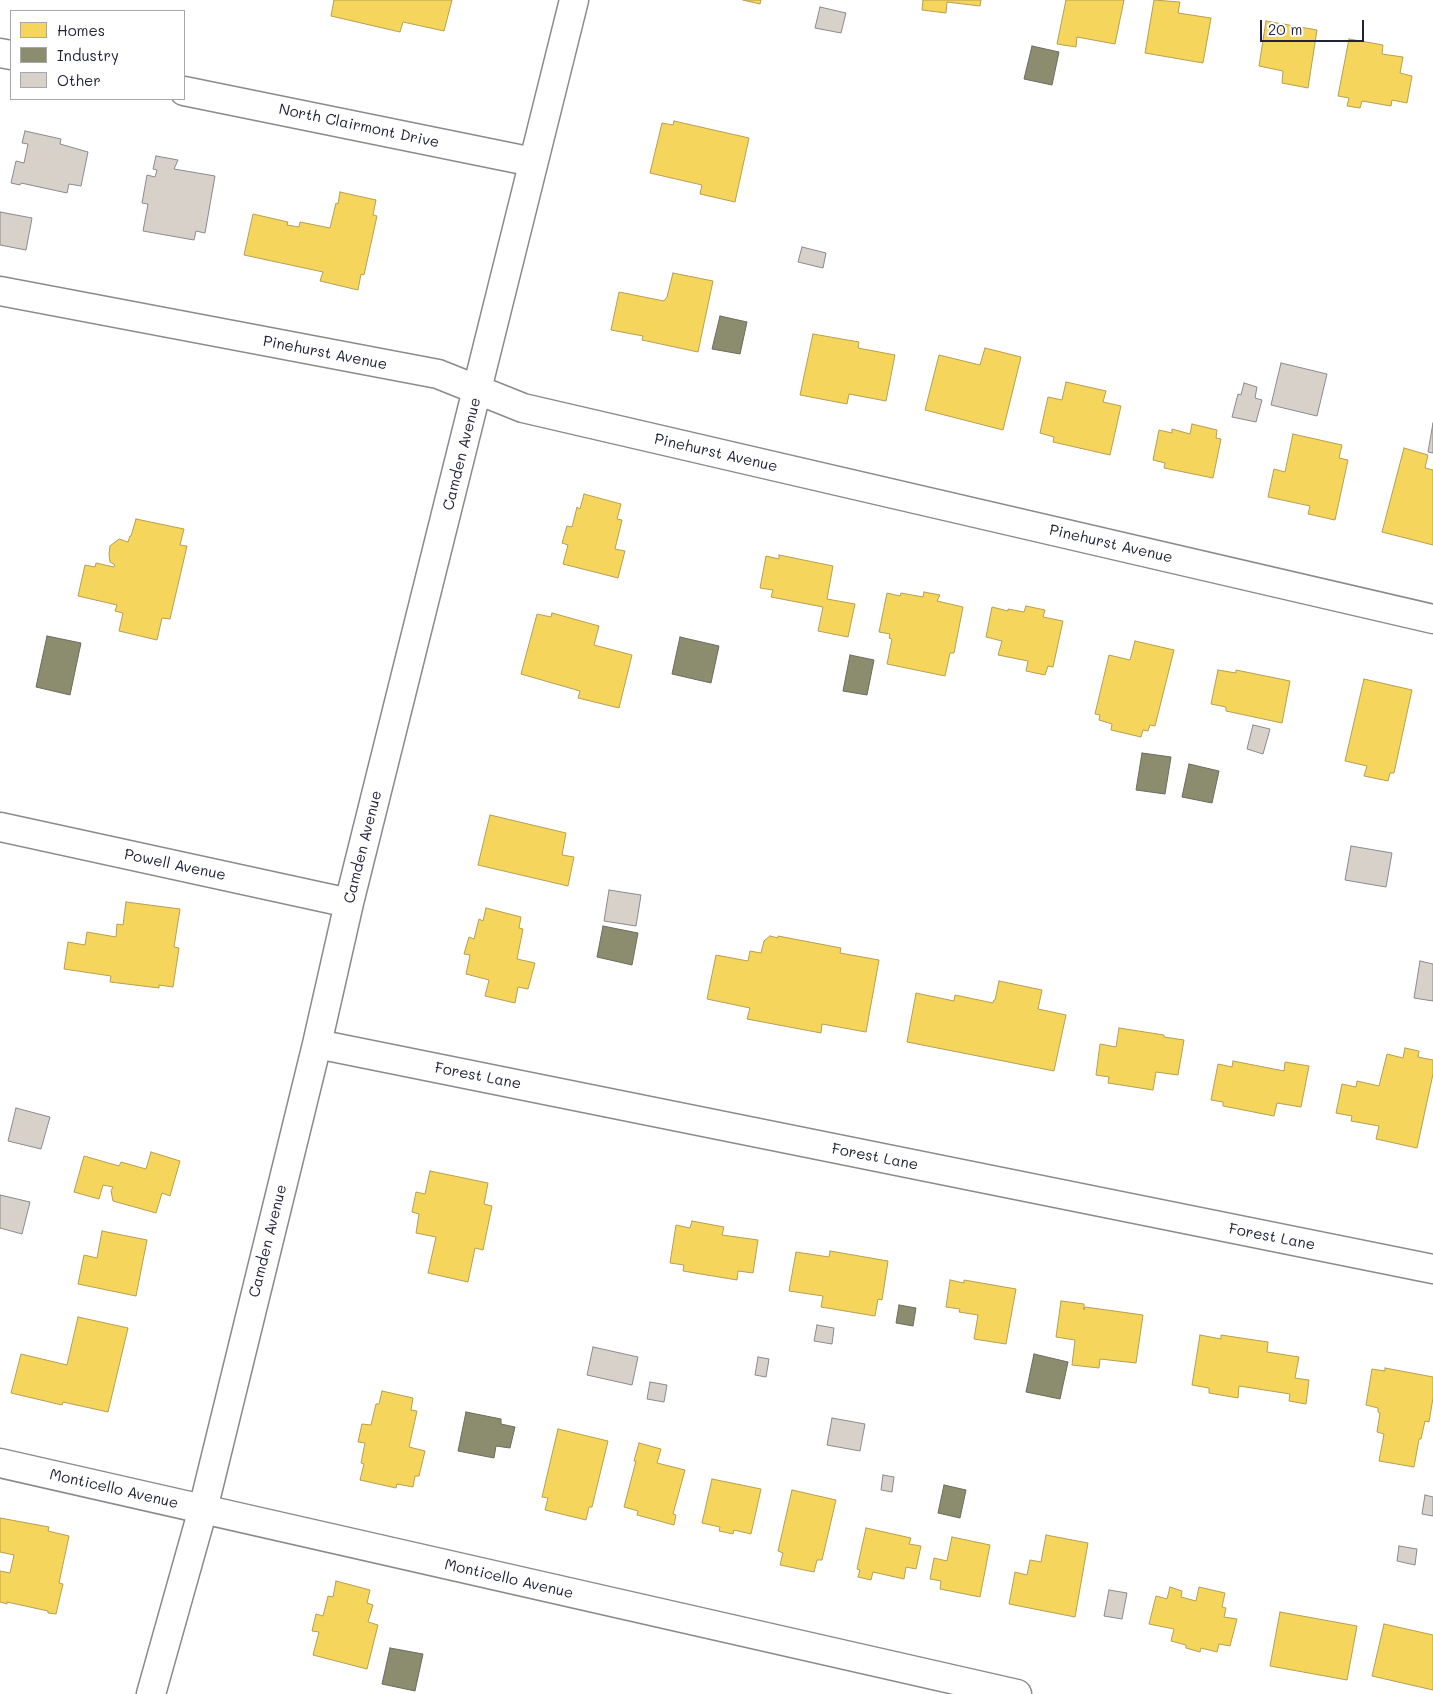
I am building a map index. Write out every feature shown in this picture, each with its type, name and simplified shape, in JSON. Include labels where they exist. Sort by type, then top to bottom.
[{"type":"street","name":"Camden Avenue","points":[[151,1694],[203,1509],[317,1044],[349,903],[574,0]]},
{"type":"street","name":"North Clairmont Drive","points":[[185,91],[533,162]]},
{"type":"street","name":"Pinehurst Avenue","points":[[0,291],[438,374],[524,408],[1433,619]]},
{"type":"street","name":"Powell Avenue","points":[[0,827],[349,903]]},
{"type":"street","name":"Forest Lane","points":[[317,1044],[1433,1269]]},
{"type":"street","name":"Monticello Avenue","points":[[0,1463],[1017,1694]]},
{"type":"building: Homes","points":[[334,0],[452,0],[444,31],[403,22],[400,32],[331,16]]},
{"type":"building: Homes","points":[[743,0],[761,0],[760,4]]},
{"type":"building: Homes","points":[[923,0],[981,0],[980,6],[947,2],[946,13],[922,10]]},
{"type":"building: Homes","points":[[1066,0],[1124,0],[1115,44],[1077,37],[1076,47],[1057,44]]},
{"type":"building: Homes","points":[[1154,0],[1180,2],[1178,13],[1211,18],[1203,63],[1145,53]]},
{"type":"building: Homes","points":[[1266,21],[1317,30],[1308,88],[1282,83],[1283,71],[1259,66]]},
{"type":"building: Homes","points":[[1349,39],[1383,45],[1382,54],[1403,57],[1400,73],[1412,76],[1407,103],[1392,100],[1391,106],[1362,101],[1360,108],[1347,106],[1349,98],[1338,96]]},
{"type":"building: Homes","points":[[674,121],[749,138],[735,202],[700,194],[702,185],[650,173],[662,123],[673,125]]},
{"type":"building: Homes","points":[[340,192],[376,200],[373,215],[377,216],[364,275],[361,274],[358,290],[320,281],[323,272],[244,255],[253,214],[288,222],[287,225],[299,227],[300,222],[330,228]]},
{"type":"building: Homes","points":[[673,273],[713,281],[698,352],[642,340],[643,336],[611,330],[619,292],[664,301],[667,297]]},
{"type":"building: Homes","points":[[813,334],[859,342],[858,348],[895,355],[886,401],[849,394],[847,404],[800,395]]},
{"type":"building: Homes","points":[[985,348],[1021,357],[1003,430],[925,410],[939,355],[980,365]]},
{"type":"building: Homes","points":[[1066,382],[1106,391],[1103,402],[1121,406],[1110,455],[1053,442],[1054,437],[1040,433],[1048,397],[1062,400]]},
{"type":"building: Homes","points":[[1192,424],[1217,430],[1216,438],[1221,439],[1213,478],[1164,468],[1165,463],[1153,460],[1159,430],[1172,433],[1172,429],[1190,434]]},
{"type":"building: Homes","points":[[1293,434],[1342,445],[1339,458],[1348,460],[1335,520],[1308,514],[1310,506],[1268,497],[1274,469],[1285,472]]},
{"type":"building: Homes","points":[[1404,448],[1428,455],[1425,468],[1433,470],[1433,545],[1382,532]]},
{"type":"building: Homes","points":[[584,494],[621,504],[617,519],[622,520],[615,549],[625,551],[618,578],[563,564],[568,545],[562,543],[567,526],[572,527],[577,507],[580,509]]},
{"type":"building: Homes","points":[[136,519],[184,529],[180,545],[187,546],[170,619],[162,618],[157,640],[119,631],[123,613],[115,611],[117,605],[78,596],[85,565],[95,567],[96,563],[114,567],[115,565],[110,562],[110,546],[119,539],[128,542]]},
{"type":"building: Homes","points":[[779,555],[833,566],[827,599],[855,604],[848,637],[818,631],[823,607],[771,597],[773,590],[760,588],[766,556],[779,559]]},
{"type":"building: Homes","points":[[924,592],[940,595],[937,601],[963,607],[954,653],[950,653],[945,676],[887,664],[892,639],[889,638],[890,634],[879,632],[887,593],[900,596],[901,593],[923,597]]},
{"type":"building: Homes","points":[[1026,606],[1045,610],[1043,617],[1063,621],[1053,667],[1048,666],[1045,675],[1026,671],[1028,661],[998,655],[1002,641],[986,637],[992,607],[1024,612]]},
{"type":"building: Homes","points":[[552,613],[599,626],[594,645],[632,655],[619,708],[578,698],[580,691],[521,674],[537,614],[551,617]]},
{"type":"building: Homes","points":[[1135,641],[1174,650],[1155,726],[1150,725],[1148,731],[1143,730],[1141,737],[1111,730],[1112,724],[1099,720],[1100,715],[1095,714],[1109,655],[1130,660]]},
{"type":"building: Homes","points":[[1218,670],[1236,673],[1236,670],[1290,681],[1282,723],[1226,711],[1226,707],[1211,704]]},
{"type":"building: Homes","points":[[1364,679],[1412,690],[1394,773],[1390,773],[1388,781],[1364,776],[1367,766],[1345,761]]},
{"type":"building: Homes","points":[[490,815],[566,833],[562,855],[574,857],[568,886],[478,865]]},
{"type":"building: Homes","points":[[126,902],[180,909],[174,947],[179,948],[173,987],[159,985],[159,988],[110,982],[111,976],[64,969],[68,942],[85,945],[87,932],[116,937],[117,924],[123,925]]},
{"type":"building: Homes","points":[[486,908],[521,917],[519,928],[523,929],[517,959],[535,963],[528,989],[518,987],[515,1003],[485,996],[489,980],[466,974],[470,955],[464,954],[469,937],[474,939],[479,919],[483,921]]},
{"type":"building: Homes","points":[[770,936],[841,948],[840,953],[879,960],[866,1032],[822,1024],[821,1033],[747,1019],[750,1008],[707,999],[716,955],[748,961],[750,951],[761,953],[764,941]]},
{"type":"building: Homes","points":[[999,981],[1042,990],[1038,1009],[1066,1015],[1054,1071],[907,1042],[916,993],[954,1001],[955,995],[993,1003]]},
{"type":"building: Homes","points":[[1119,1028],[1184,1040],[1178,1075],[1156,1072],[1153,1090],[1108,1083],[1109,1077],[1096,1075],[1100,1044],[1116,1047]]},
{"type":"building: Homes","points":[[1405,1048],[1419,1051],[1418,1057],[1433,1060],[1433,1074],[1417,1148],[1376,1139],[1379,1126],[1351,1121],[1352,1116],[1336,1113],[1342,1084],[1356,1087],[1357,1081],[1379,1086],[1387,1054],[1403,1058]]},
{"type":"building: Homes","points":[[1233,1061],[1284,1071],[1285,1062],[1309,1066],[1301,1107],[1277,1103],[1274,1116],[1223,1106],[1223,1102],[1211,1100],[1218,1064],[1232,1067]]},
{"type":"building: Homes","points":[[151,1152],[180,1161],[170,1196],[162,1193],[156,1213],[113,1201],[111,1191],[113,1187],[103,1185],[99,1199],[74,1192],[84,1156],[119,1166],[121,1162],[146,1169]]},
{"type":"building: Homes","points":[[430,1171],[488,1183],[484,1204],[492,1206],[483,1250],[475,1248],[468,1282],[428,1273],[436,1237],[416,1233],[419,1214],[412,1212],[416,1192],[425,1194]]},
{"type":"building: Homes","points":[[692,1221],[724,1227],[722,1235],[758,1240],[753,1273],[738,1271],[737,1280],[683,1271],[684,1265],[670,1263],[676,1225],[690,1228]]},
{"type":"building: Homes","points":[[102,1231],[147,1240],[136,1296],[78,1284],[84,1255],[97,1258]]},
{"type":"building: Homes","points":[[830,1251],[888,1261],[882,1300],[878,1299],[875,1316],[821,1307],[823,1296],[789,1291],[796,1252],[829,1257]]},
{"type":"building: Homes","points":[[950,1280],[964,1283],[964,1280],[1016,1289],[1006,1344],[974,1339],[978,1315],[959,1312],[960,1309],[946,1307]]},
{"type":"building: Homes","points":[[1061,1301],[1084,1304],[1084,1310],[1085,1307],[1143,1315],[1136,1363],[1100,1359],[1099,1368],[1072,1365],[1075,1340],[1056,1337]]},
{"type":"building: Homes","points":[[78,1317],[128,1328],[108,1412],[63,1402],[62,1405],[11,1393],[21,1354],[67,1365]]},
{"type":"building: Homes","points":[[1200,1335],[1221,1339],[1221,1335],[1268,1342],[1267,1352],[1299,1357],[1295,1378],[1309,1380],[1306,1404],[1289,1401],[1290,1394],[1239,1386],[1238,1398],[1209,1393],[1209,1388],[1192,1385]]},
{"type":"building: Homes","points":[[1385,1368],[1433,1377],[1433,1398],[1429,1422],[1425,1421],[1421,1439],[1419,1439],[1414,1467],[1379,1461],[1384,1434],[1377,1432],[1380,1413],[1378,1408],[1366,1405],[1372,1369],[1385,1371]]},
{"type":"building: Homes","points":[[382,1391],[413,1398],[411,1410],[417,1411],[409,1447],[425,1451],[419,1476],[415,1476],[413,1487],[397,1484],[396,1488],[360,1480],[364,1464],[361,1463],[365,1443],[358,1442],[362,1424],[371,1425],[376,1404],[379,1404]]},
{"type":"building: Homes","points":[[558,1429],[608,1441],[592,1507],[589,1507],[586,1520],[545,1510],[548,1498],[542,1497]]},
{"type":"building: Homes","points":[[639,1443],[661,1449],[657,1463],[685,1470],[673,1514],[676,1515],[674,1525],[637,1515],[638,1511],[624,1507]]},
{"type":"building: Homes","points":[[712,1479],[761,1489],[751,1534],[734,1530],[733,1534],[719,1531],[720,1527],[702,1523]]},
{"type":"building: Homes","points":[[792,1490],[836,1500],[822,1560],[817,1560],[814,1572],[780,1565],[783,1553],[778,1551]]},
{"type":"building: Homes","points":[[0,1518],[49,1527],[48,1531],[69,1536],[59,1583],[63,1584],[56,1614],[0,1602],[0,1571],[10,1573],[14,1555],[0,1552]]},
{"type":"building: Homes","points":[[866,1528],[911,1538],[909,1544],[921,1546],[916,1569],[906,1567],[904,1579],[873,1572],[871,1580],[858,1577],[860,1570],[857,1569]]},
{"type":"building: Homes","points":[[1046,1535],[1088,1543],[1075,1617],[1009,1604],[1015,1572],[1027,1575],[1030,1560],[1041,1562]]},
{"type":"building: Homes","points":[[952,1537],[990,1545],[980,1597],[940,1589],[941,1581],[930,1579],[934,1558],[947,1561]]},
{"type":"building: Homes","points":[[336,1581],[370,1590],[367,1603],[373,1605],[368,1622],[378,1625],[367,1669],[313,1655],[319,1632],[312,1631],[316,1614],[323,1616],[328,1596],[333,1597]]},
{"type":"building: Homes","points":[[1170,1587],[1182,1591],[1181,1597],[1196,1601],[1199,1587],[1225,1593],[1222,1607],[1226,1608],[1224,1617],[1237,1619],[1230,1646],[1219,1644],[1217,1652],[1201,1648],[1200,1652],[1186,1648],[1186,1645],[1171,1641],[1174,1629],[1149,1624],[1156,1596],[1167,1599]]},
{"type":"building: Homes","points":[[1280,1612],[1357,1626],[1347,1680],[1270,1666]]},
{"type":"building: Homes","points":[[1384,1624],[1433,1635],[1433,1690],[1372,1676]]},
{"type":"building: Industry","points":[[1032,46],[1059,52],[1052,85],[1024,79]]},
{"type":"building: Industry","points":[[720,316],[747,322],[740,354],[712,349]]},
{"type":"building: Industry","points":[[47,636],[81,643],[70,695],[36,687]]},
{"type":"building: Industry","points":[[680,637],[719,646],[711,683],[672,674]]},
{"type":"building: Industry","points":[[850,655],[874,660],[867,695],[843,691]]},
{"type":"building: Industry","points":[[1142,753],[1171,757],[1165,794],[1136,790]]},
{"type":"building: Industry","points":[[1189,764],[1219,771],[1212,803],[1182,797]]},
{"type":"building: Industry","points":[[603,926],[638,933],[632,965],[597,957]]},
{"type":"building: Industry","points":[[899,1305],[916,1308],[913,1326],[896,1323]]},
{"type":"building: Industry","points":[[1034,1354],[1068,1362],[1060,1399],[1026,1392]]},
{"type":"building: Industry","points":[[466,1412],[501,1419],[501,1424],[515,1427],[510,1448],[496,1446],[494,1458],[458,1451]]},
{"type":"building: Industry","points":[[944,1485],[966,1490],[960,1518],[938,1513]]},
{"type":"building: Industry","points":[[390,1648],[423,1654],[415,1691],[382,1684]]},
{"type":"building: Other","points":[[820,7],[846,13],[841,33],[815,28]]},
{"type":"building: Other","points":[[25,131],[61,139],[60,144],[88,152],[81,186],[69,184],[67,193],[21,183],[20,185],[11,183],[16,161],[24,163],[28,144],[22,143]]},
{"type":"building: Other","points":[[156,156],[178,160],[174,169],[215,176],[205,233],[196,231],[194,240],[143,231],[148,204],[142,203],[147,175],[155,177],[157,170],[153,169]]},
{"type":"building: Other","points":[[0,212],[32,218],[26,250],[0,245]]},
{"type":"building: Other","points":[[802,247],[826,253],[823,268],[798,262]]},
{"type":"building: Other","points":[[1281,363],[1327,374],[1317,416],[1271,405]]},
{"type":"building: Other","points":[[1244,383],[1257,387],[1255,398],[1262,400],[1256,422],[1232,417],[1238,394],[1241,395]]},
{"type":"building: Other","points":[[1433,423],[1433,453],[1428,452]]},
{"type":"building: Other","points":[[1253,725],[1270,729],[1263,754],[1247,749]]},
{"type":"building: Other","points":[[1351,846],[1392,853],[1386,887],[1345,880]]},
{"type":"building: Other","points":[[609,890],[641,895],[636,926],[604,921]]},
{"type":"building: Other","points":[[1420,961],[1433,964],[1433,1001],[1414,998]]},
{"type":"building: Other","points":[[16,1108],[50,1117],[41,1149],[8,1141]]},
{"type":"building: Other","points":[[0,1195],[30,1202],[22,1234],[0,1228]]},
{"type":"building: Other","points":[[817,1325],[834,1328],[832,1344],[814,1341]]},
{"type":"building: Other","points":[[593,1347],[638,1357],[632,1385],[587,1375]]},
{"type":"building: Other","points":[[758,1357],[769,1359],[766,1377],[755,1375]]},
{"type":"building: Other","points":[[650,1382],[667,1385],[664,1402],[647,1399]]},
{"type":"building: Other","points":[[832,1418],[865,1424],[860,1451],[827,1445]]},
{"type":"building: Other","points":[[883,1475],[894,1477],[892,1492],[881,1490]]},
{"type":"building: Other","points":[[1425,1495],[1433,1497],[1433,1516],[1422,1514]]},
{"type":"building: Other","points":[[1399,1546],[1417,1549],[1415,1565],[1397,1561]]},
{"type":"building: Other","points":[[1109,1590],[1127,1593],[1122,1619],[1104,1616]]}]
